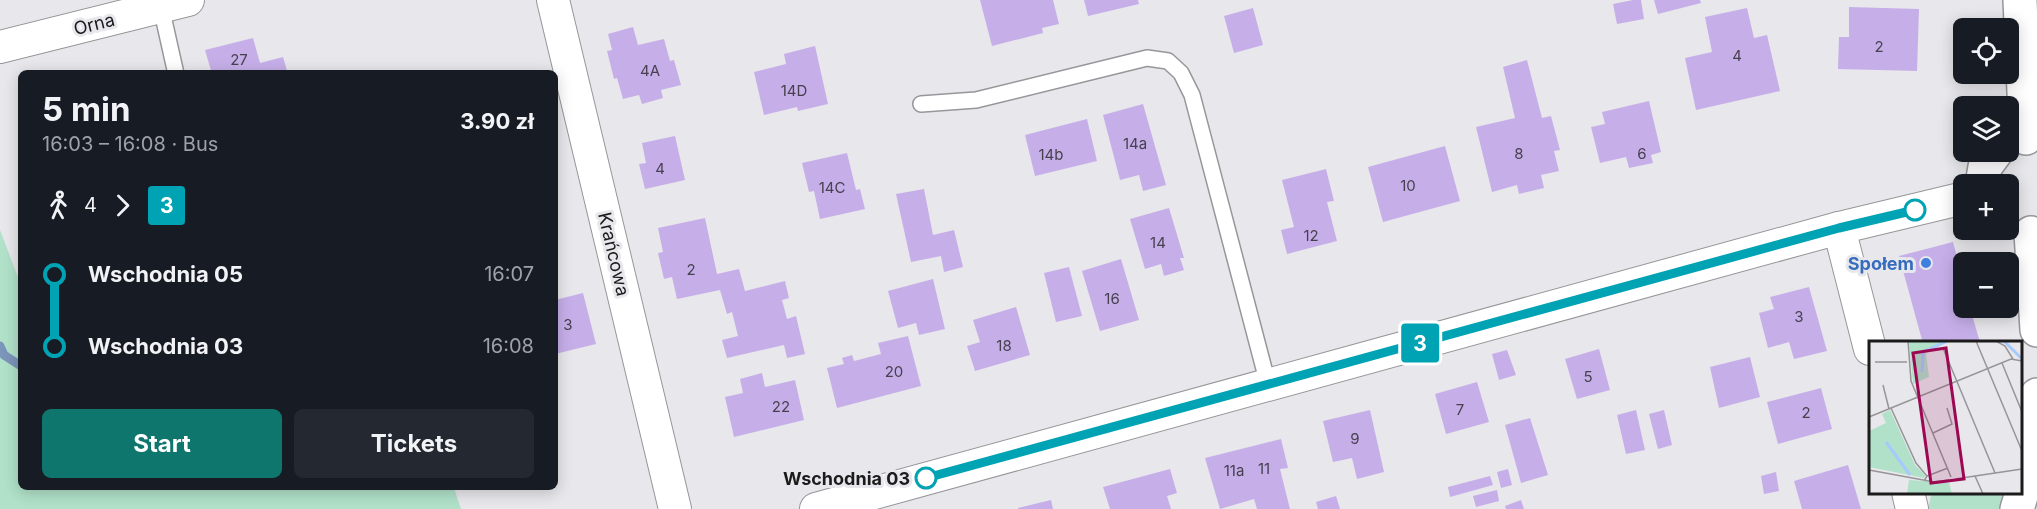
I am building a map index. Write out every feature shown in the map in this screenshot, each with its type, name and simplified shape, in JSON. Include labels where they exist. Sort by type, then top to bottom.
[{"type":"street","name":"Krańcowa","points":[[553,0],[675,509]]},
{"type":"street","points":[[2020,0],[2024,139]]},
{"type":"street","name":"Orna","points":[[0,47],[174,3]]},
{"type":"street","points":[[816,509],[1839,228],[1953,201]]},
{"type":"street","points":[[1839,228],[1869,345]]},
{"type":"street","points":[[2026,231],[2037,330]]},
{"type":"street","points":[[2022,494],[2028,475],[2037,395]]},
{"type":"street","points":[[1908,494],[1912,509]]},
{"type":"street","points":[[2017,509],[2022,494]]},
{"type":"lane","points":[[174,3],[176,70]]},
{"type":"lane","points":[[921,104],[976,100],[1147,57],[1168,61],[1181,73],[1192,95],[1268,384]]},
{"type":"green space","points":[[0,230],[18,277],[18,490],[455,490],[461,509],[0,509]]},
{"type":"green space","points":[[1932,494],[2004,494],[2000,509],[1928,509]]},
{"type":"building","points":[[980,0],[1053,0],[1059,24],[1042,28],[1043,33],[992,46]]},
{"type":"building","points":[[1084,0],[1138,0],[1139,4],[1088,16]]},
{"type":"building","points":[[1641,0],[1644,19],[1617,24],[1613,4]]},
{"type":"building","points":[[1654,0],[1700,0],[1701,3],[1658,14]]},
{"type":"building","points":[[1849,7],[1919,9],[1917,71],[1838,69],[1839,37],[1849,37]]},
{"type":"building","points":[[1253,8],[1263,45],[1234,53],[1224,16]]},
{"type":"building","points":[[1747,8],[1754,38],[1767,35],[1780,91],[1696,110],[1685,58],[1712,52],[1705,17]]},
{"type":"building","points":[[633,27],[638,45],[664,39],[670,61],[674,60],[681,85],[661,90],[663,98],[642,104],[639,95],[623,99],[617,78],[614,79],[607,51],[612,50],[608,34]]},
{"type":"building","points":[[253,38],[260,63],[283,57],[287,70],[211,70],[205,50]]},
{"type":"building","points":[[815,46],[828,104],[798,111],[797,107],[764,115],[754,72],[786,64],[784,54]]},
{"type":"building","points":[[1527,60],[1542,118],[1551,116],[1560,150],[1554,151],[1559,171],[1541,175],[1544,188],[1519,194],[1517,185],[1492,192],[1476,127],[1515,118],[1503,67]]},
{"type":"building","points":[[1649,101],[1661,152],[1651,155],[1653,163],[1629,168],[1626,157],[1600,163],[1591,127],[1605,124],[1602,112]]},
{"type":"building","points":[[1143,104],[1166,185],[1143,191],[1139,175],[1120,180],[1103,115]]},
{"type":"building","points":[[1087,119],[1097,161],[1035,176],[1025,135]]},
{"type":"building","points":[[675,136],[685,180],[645,189],[639,164],[646,163],[642,143]]},
{"type":"building","points":[[1445,146],[1460,201],[1383,222],[1368,167]]},
{"type":"building","points":[[847,153],[856,190],[860,189],[865,209],[820,219],[814,191],[809,192],[802,163]]},
{"type":"building","points":[[1326,169],[1334,201],[1327,202],[1337,241],[1287,254],[1281,230],[1294,227],[1282,180]]},
{"type":"building","points":[[924,189],[933,235],[954,230],[963,267],[944,272],[941,256],[911,262],[896,194]]},
{"type":"building","points":[[1169,208],[1184,258],[1180,258],[1184,270],[1164,276],[1161,264],[1145,269],[1130,219]]},
{"type":"building","points":[[705,218],[717,274],[739,269],[745,291],[785,281],[789,298],[782,300],[787,319],[796,316],[805,354],[787,358],[784,345],[727,358],[722,340],[738,336],[732,312],[727,314],[720,290],[677,299],[672,277],[664,279],[658,253],[663,252],[658,228]]},
{"type":"building","points":[[1953,242],[1956,252],[1953,252],[1953,318],[1973,318],[1980,341],[1918,341],[1922,340],[1899,256]]},
{"type":"building","points":[[1121,259],[1139,320],[1100,331],[1082,271]]},
{"type":"building","points":[[1069,267],[1082,316],[1056,322],[1044,273]]},
{"type":"building","points":[[933,279],[945,329],[919,335],[916,323],[898,328],[888,291]]},
{"type":"building","points":[[1809,287],[1827,351],[1794,359],[1789,342],[1768,348],[1759,313],[1774,309],[1770,297]]},
{"type":"building","points":[[583,293],[596,344],[558,353],[558,299]]},
{"type":"building","points":[[1016,307],[1030,355],[975,371],[967,346],[980,342],[973,320]]},
{"type":"building","points":[[908,336],[921,386],[837,408],[827,368],[844,364],[842,358],[852,355],[854,361],[881,354],[878,343]]},
{"type":"building","points":[[1599,349],[1610,390],[1577,399],[1565,359]]},
{"type":"building","points":[[1507,350],[1516,375],[1499,380],[1492,354]]},
{"type":"building","points":[[1750,357],[1760,397],[1719,408],[1710,367]]},
{"type":"building","points":[[762,373],[765,387],[795,380],[804,420],[734,437],[725,397],[743,393],[740,379]]},
{"type":"building","points":[[1477,382],[1489,422],[1446,434],[1435,394]]},
{"type":"building","points":[[1821,388],[1832,429],[1778,444],[1767,402]]},
{"type":"building","points":[[1370,410],[1384,472],[1357,479],[1352,458],[1333,462],[1323,421]]},
{"type":"building","points":[[1636,410],[1645,450],[1626,454],[1617,415]]},
{"type":"building","points":[[1664,410],[1672,445],[1658,449],[1649,414]]},
{"type":"building","points":[[1530,418],[1548,475],[1521,483],[1505,425]]},
{"type":"building","points":[[1281,439],[1288,468],[1280,469],[1290,509],[1257,509],[1254,499],[1220,509],[1205,458]]},
{"type":"building","points":[[1848,465],[1861,509],[1802,509],[1794,481]]},
{"type":"building","points":[[1170,469],[1177,493],[1167,496],[1171,509],[1110,509],[1103,487]]},
{"type":"building","points":[[1508,469],[1512,485],[1501,488],[1497,472]]},
{"type":"building","points":[[1776,472],[1779,491],[1764,494],[1761,476]]},
{"type":"building","points":[[1490,476],[1493,485],[1450,497],[1448,487]]},
{"type":"building","points":[[1497,490],[1499,501],[1476,507],[1473,496]]},
{"type":"building","points":[[1336,496],[1340,509],[1318,509],[1316,502]]},
{"type":"building","points":[[1051,500],[1053,509],[1018,509],[1018,508]]},
{"type":"building","points":[[1521,500],[1524,509],[1506,509],[1505,506]]},
{"type":"waterway","points":[[0,346],[4,355],[18,364]]},
{"type":"bus line","name":"3","points":[[926,478],[1839,228],[1915,210]]},
{"type":"place","name":"Społem","points":[[1926,263]]},
{"type":"place","name":"Wschodnia 03","points":[[926,478]]}]
